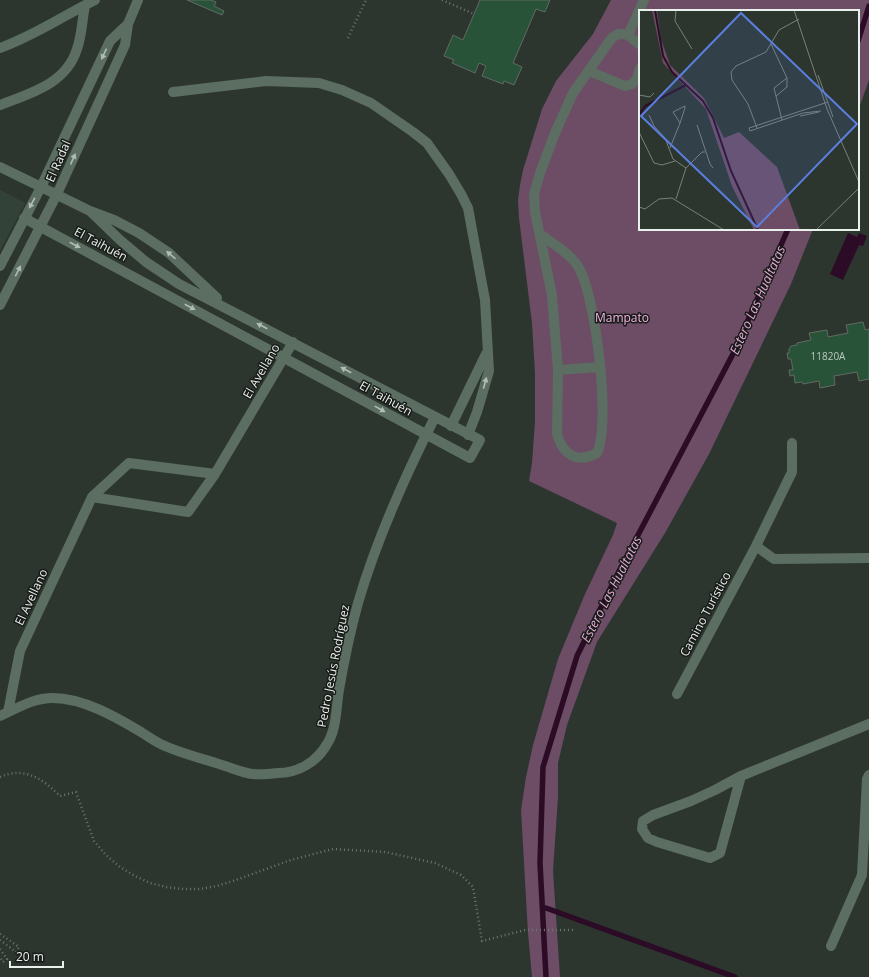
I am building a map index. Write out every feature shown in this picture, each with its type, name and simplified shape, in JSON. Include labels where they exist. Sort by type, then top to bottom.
[{"type":"street","points":[[0,48],[42,30],[95,0]]},
{"type":"street","name":"El Radal","points":[[0,305],[57,194],[125,45],[128,24],[138,0]]},
{"type":"street","points":[[639,10],[644,0]]},
{"type":"street","points":[[0,105],[49,85],[66,70],[78,48],[85,6]]},
{"type":"street","points":[[628,35],[639,11]]},
{"type":"street","name":"El Radal","points":[[0,266],[41,187],[110,41],[128,24]]},
{"type":"street","points":[[540,234],[574,261],[580,270],[588,289],[594,318],[600,367],[603,424],[601,445],[597,453],[584,458],[570,456],[564,450],[556,434],[558,370],[552,295],[540,234],[534,212],[534,194],[555,133],[578,85],[615,35],[628,35],[639,44]]},
{"type":"street","points":[[589,71],[625,86],[632,84],[637,79],[639,72]]},
{"type":"street","points":[[174,92],[266,81],[319,83],[342,90],[371,103],[427,143],[453,181],[468,208],[486,300],[488,371],[477,412],[468,435]]},
{"type":"street","name":"El Taihuén","points":[[0,167],[90,211],[114,220],[156,244],[169,253],[208,291],[231,310]]},
{"type":"street","name":"El Taihuén","points":[[24,218],[470,458],[480,440],[179,284],[146,262],[120,240],[90,211]]},
{"type":"street","name":"El Avellano","points":[[92,498],[188,512],[215,474],[293,342]]},
{"type":"street","points":[[451,426],[487,352]]},
{"type":"street","points":[[558,370],[600,367]]},
{"type":"street","name":"Pedro Jesús Rodríguez","points":[[4,714],[18,706],[41,699],[67,699],[80,702],[116,717],[165,746],[252,774],[287,773],[310,763],[327,745],[332,734],[347,646],[372,559],[406,475],[435,418]]},
{"type":"street","name":"Camino Turístico","points":[[677,694],[756,546],[792,472],[792,443]]},
{"type":"street","name":"El Avellano","points":[[4,714],[20,651],[92,498],[129,463],[215,474]]},
{"type":"street","points":[[756,546],[774,560],[869,558]]},
{"type":"street","points":[[741,776],[720,853],[710,858],[657,842],[648,838],[642,829],[643,821],[653,815],[691,801],[741,776],[869,724]]},
{"type":"street","points":[[831,946],[862,875],[867,779],[869,775]]},
{"type":"path","points":[[348,38],[366,0]]},
{"type":"path","points":[[442,0],[474,14]]},
{"type":"path","points":[[0,777],[7,774],[29,774],[49,785],[60,796],[76,792],[94,841],[106,855],[120,867],[150,883],[166,887],[200,889],[217,886],[291,860],[333,849],[385,852],[435,863],[461,875],[473,887],[482,942],[525,930],[574,930]]},
{"type":"path","points":[[0,934],[19,947],[16,952],[0,940]]},
{"type":"path","points":[[0,949],[7,959],[4,962],[0,957]]},
{"type":"shaded area","points":[[0,190],[25,203],[0,251]]},
{"type":"shaded area","points":[[848,233],[857,237],[859,233],[867,236],[863,246],[859,245],[843,280],[830,274]]},
{"type":"green space","name":"Mampato","points":[[611,0],[869,0],[869,80],[859,108],[859,10],[639,10],[639,230],[813,230],[791,284],[709,454],[665,533],[597,642],[567,725],[558,763],[558,797],[553,871],[560,977],[532,977],[521,810],[526,777],[533,745],[558,659],[617,523],[529,481],[535,422],[535,373],[532,323],[518,200],[523,170],[542,109],[556,81],[593,34]]},
{"type":"building","points":[[187,0],[211,0],[216,2],[214,6],[224,11],[222,15]]},
{"type":"building","points":[[480,0],[550,0],[545,12],[536,9],[513,63],[522,67],[514,85],[504,81],[503,84],[482,76],[486,66],[479,63],[475,73],[452,63],[454,60],[444,56],[453,35],[463,40]]},
{"type":"building","points":[[863,322],[865,330],[869,329],[869,379],[859,381],[857,372],[834,376],[835,385],[820,388],[819,381],[803,384],[802,382],[795,383],[794,375],[790,376],[789,370],[793,370],[791,359],[788,359],[787,353],[789,353],[791,346],[811,340],[809,333],[827,330],[828,337],[848,333],[846,325]]},
{"type":"waterway","name":"Estero Las Hualtatas","points":[[859,38],[869,6]]},
{"type":"waterway","name":"Estero Las Hualtatas","points":[[546,977],[540,863],[543,767],[577,656],[616,577],[734,352],[788,230]]},
{"type":"waterway","points":[[546,908],[735,977]]}]
